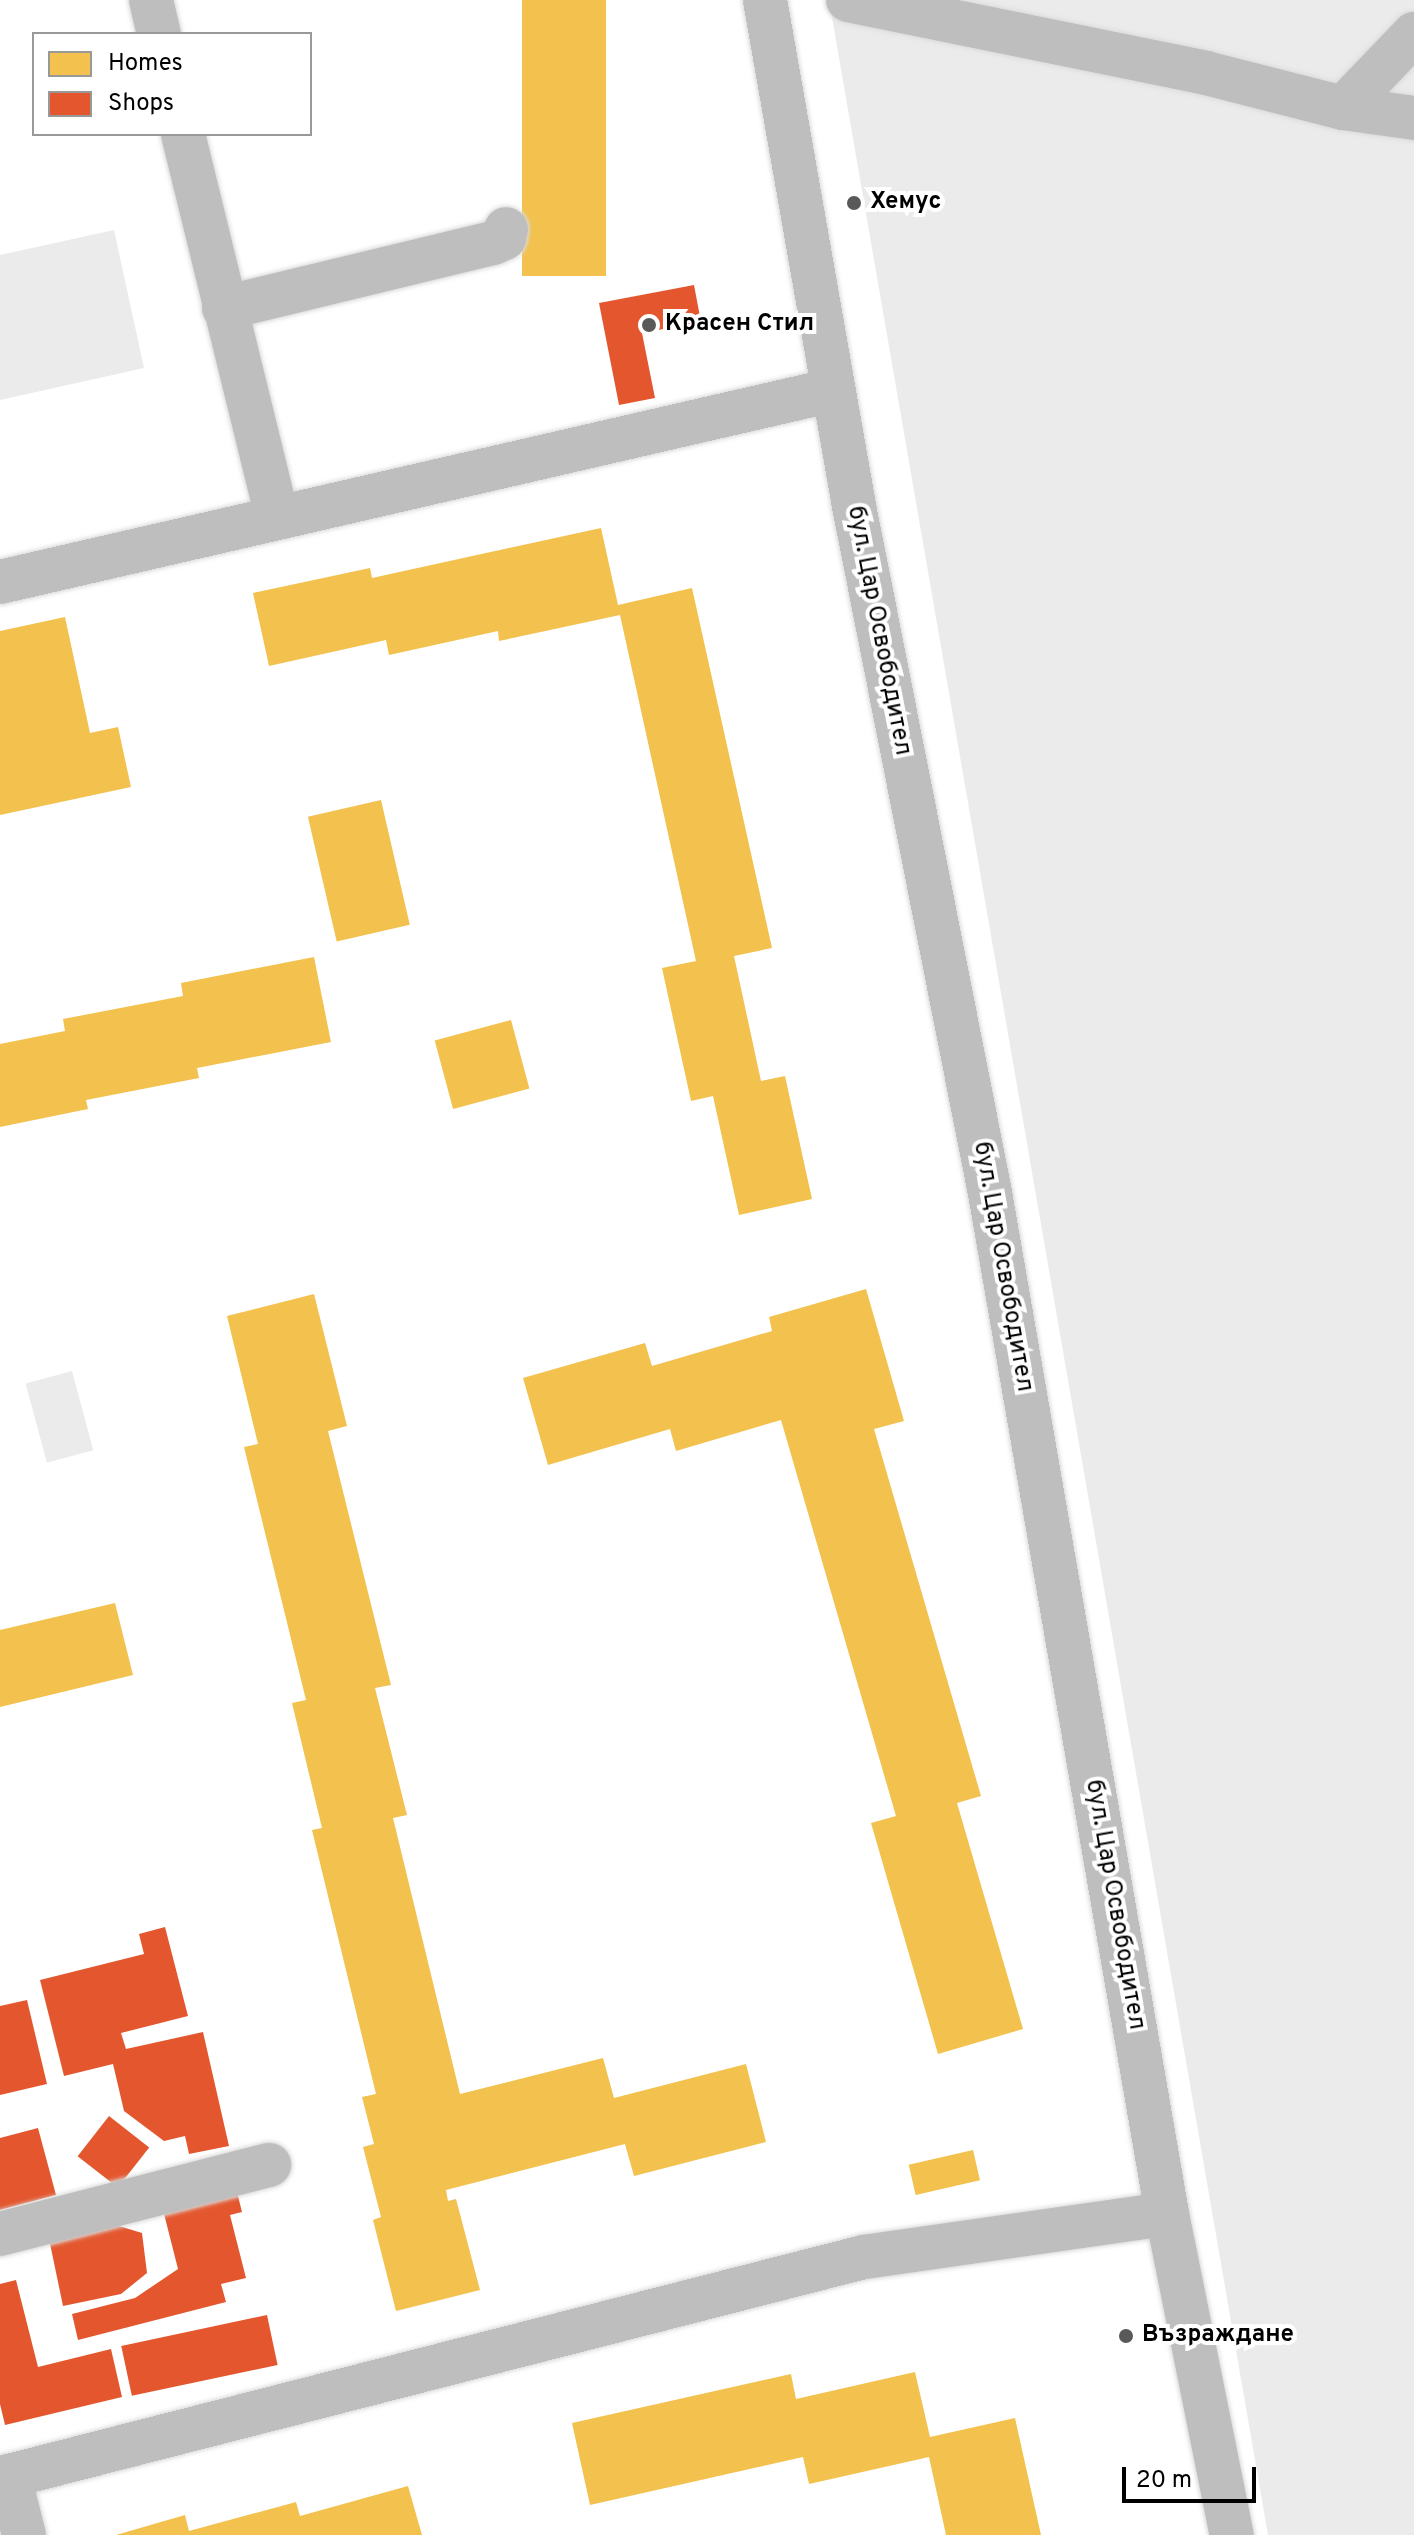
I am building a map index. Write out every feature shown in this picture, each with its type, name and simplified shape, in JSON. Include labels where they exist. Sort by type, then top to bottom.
[{"type":"main road","points":[[151,0],[159,32]]},
{"type":"main road","name":"бул. Цар Освободител","points":[[765,0],[833,390],[990,1193],[1167,2214],[1232,2535]]},
{"type":"main road","points":[[848,0],[1206,73],[1343,108],[1414,118]]},
{"type":"main road","points":[[1343,108],[1414,34]]},
{"type":"main road","points":[[183,136],[277,517]]},
{"type":"main road","points":[[224,308],[493,243],[504,238],[506,229]]},
{"type":"main road","points":[[0,582],[833,390]]},
{"type":"main road","points":[[0,2234],[269,2165]]},
{"type":"main road","points":[[24,2535],[9,2476],[864,2257],[1167,2214]]},
{"type":"shaded area","points":[[829,0],[1414,0],[1414,2535],[1268,2535]]},
{"type":"shaded area","points":[[114,230],[144,368],[0,400],[0,255]]},
{"type":"shaded area","points":[[72,1371],[93,1450],[47,1463],[26,1383]]},
{"type":"building: Homes","points":[[522,0],[606,0],[606,276],[522,276]]},
{"type":"building: Homes","points":[[601,528],[618,605],[692,588],[772,948],[734,956],[761,1081],[785,1076],[812,1199],[739,1215],[713,1096],[691,1101],[662,968],[696,961],[620,615],[499,641],[498,631],[389,655],[386,640],[269,666],[253,593],[370,568],[372,578]]},
{"type":"building: Homes","points":[[65,617],[90,733],[118,727],[131,787],[0,815],[0,631]]},
{"type":"building: Homes","points":[[381,800],[410,925],[337,942],[308,817]]},
{"type":"building: Homes","points":[[314,957],[331,1042],[197,1068],[199,1078],[86,1100],[88,1109],[0,1127],[0,1044],[65,1031],[63,1019],[183,996],[181,983]]},
{"type":"building: Homes","points":[[511,1020],[529,1089],[453,1109],[435,1040]]},
{"type":"building: Homes","points":[[866,1289],[904,1421],[874,1429],[981,1796],[957,1803],[1023,2029],[938,2054],[871,1823],[896,1816],[781,1420],[676,1451],[670,1429],[548,1465],[523,1378],[645,1343],[652,1366],[772,1331],[769,1317]]},
{"type":"building: Homes","points":[[314,1294],[347,1426],[328,1431],[391,1685],[375,1688],[407,1815],[393,1818],[460,2094],[603,2058],[614,2098],[746,2064],[766,2142],[634,2176],[625,2144],[446,2190],[448,2201],[456,2199],[480,2290],[396,2311],[373,2220],[381,2217],[363,2147],[374,2144],[362,2097],[376,2094],[312,1830],[322,1828],[292,1703],[306,1700],[244,1447],[258,1444],[227,1316]]},
{"type":"building: Homes","points":[[115,1603],[133,1675],[0,1707],[0,1630]]},
{"type":"building: Homes","points":[[973,2150],[980,2180],[916,2195],[909,2165]]},
{"type":"building: Homes","points":[[915,2372],[930,2437],[1015,2418],[1041,2535],[946,2535],[929,2457],[809,2484],[803,2457],[590,2505],[572,2423],[791,2374],[796,2399]]},
{"type":"building: Homes","points":[[408,2486],[422,2535],[116,2535],[185,2515],[189,2531],[296,2502],[300,2516]]},
{"type":"building: Shops","points":[[694,285],[701,322],[642,333],[655,398],[619,405],[599,303]]},
{"type":"building: Shops","points":[[165,1927],[188,2016],[121,2033],[126,2049],[203,2032],[229,2146],[189,2154],[185,2136],[164,2141],[124,2111],[113,2064],[64,2076],[40,1980],[144,1954],[139,1934]]},
{"type":"building: Shops","points":[[27,2000],[47,2084],[0,2095],[0,2006]]},
{"type":"building: Shops","points":[[109,2116],[149,2147],[118,2188],[78,2156]]},
{"type":"building: Shops","points":[[38,2128],[56,2195],[0,2210],[0,2138]]},
{"type":"building: Shops","points":[[235,2184],[242,2212],[230,2215],[246,2278],[221,2284],[226,2302],[78,2340],[72,2314],[135,2298],[178,2269],[161,2202]]},
{"type":"building: Shops","points":[[106,2222],[142,2233],[147,2273],[121,2294],[63,2306],[48,2234]]},
{"type":"building: Shops","points":[[16,2280],[38,2367],[111,2349],[122,2397],[5,2425],[0,2404],[0,2284]]},
{"type":"building: Shops","points":[[267,2315],[278,2365],[132,2396],[121,2346]]},
{"type":"place","name":"Хемус","points":[[854,203]]},
{"type":"place","name":"Красен Стил","points":[[649,325]]},
{"type":"place","name":"Възраждане","points":[[1126,2336]]}]
